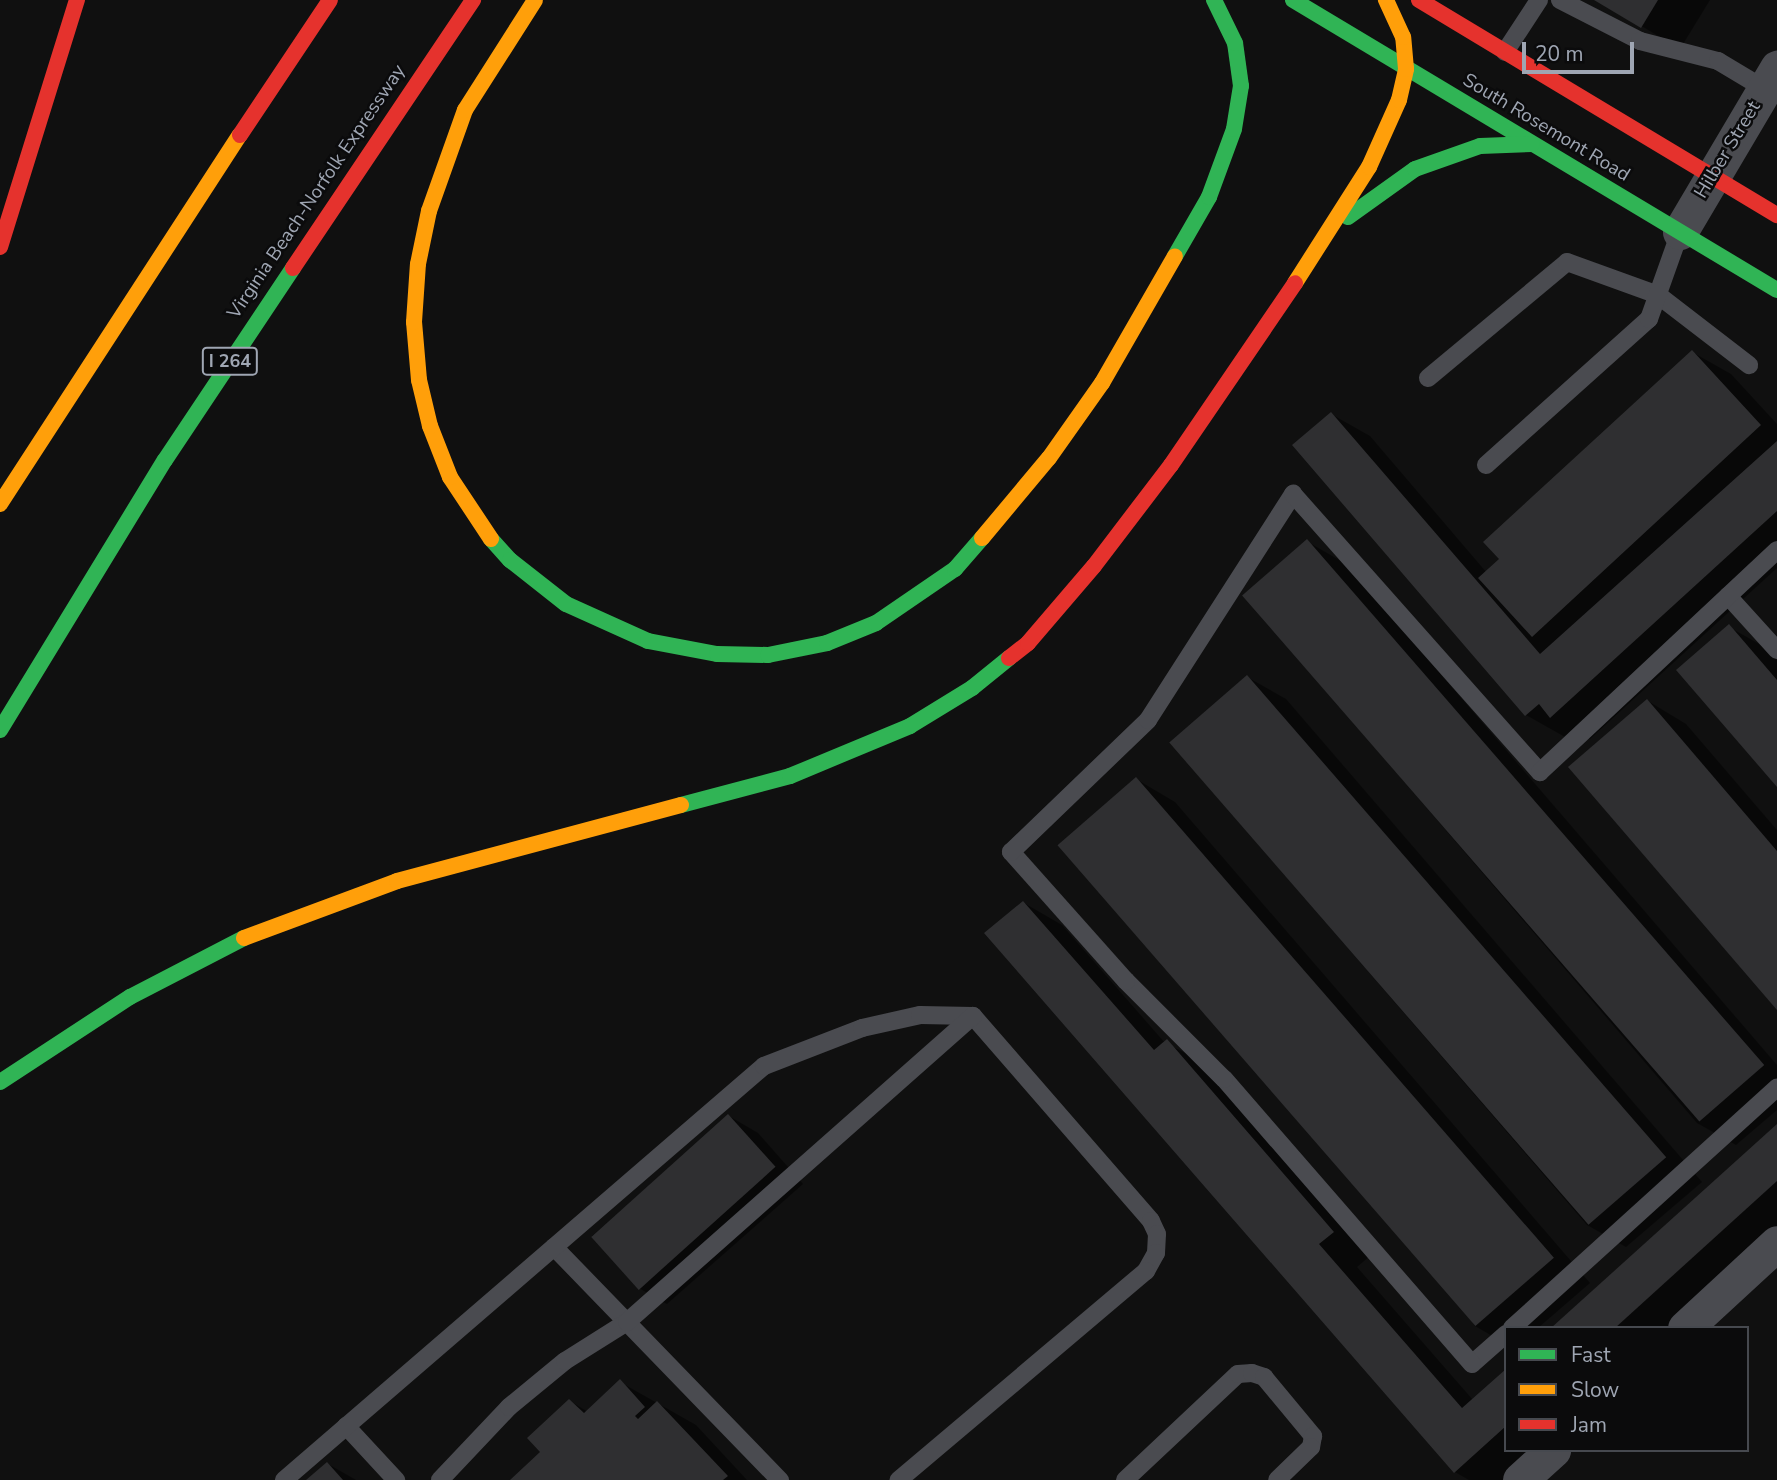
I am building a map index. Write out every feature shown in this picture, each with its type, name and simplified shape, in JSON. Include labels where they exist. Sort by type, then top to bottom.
[{"type":"main road","points":[[0,247],[77,0]]},
{"type":"main road","points":[[0,505],[96,350],[330,0]]},
{"type":"main road","name":"Virginia Beach-Norfolk Expressway","points":[[0,730],[165,460],[472,0]]},
{"type":"main road","points":[[535,0],[465,110],[429,211],[418,264],[414,322],[419,380],[430,426],[450,477],[476,522],[510,560],[566,604],[648,641],[717,654],[768,655],[827,643],[876,624],[955,569],[1049,458],[1102,383],[1175,261],[1209,197],[1234,129],[1241,86],[1235,43],[1214,0]]},
{"type":"main road","name":"South Rosemont Road","points":[[1293,0],[1777,290]]},
{"type":"main road","points":[[0,1083],[130,997],[222,947],[318,907],[397,881],[790,776],[910,726],[972,688],[1028,643],[1094,566],[1171,465],[1332,229],[1369,167],[1399,100],[1406,69],[1403,37],[1386,0]]},
{"type":"main road","points":[[1419,0],[1777,215]]},
{"type":"main road","points":[[1332,229],[1415,169],[1480,146],[1532,144]]},
{"type":"street","name":"Hilber Street","points":[[1680,232],[1771,78]]},
{"type":"street","points":[[1687,1326],[1776,1246]]},
{"type":"street","points":[[1520,1480],[1551,1452]]},
{"type":"lane","points":[[1505,52],[1539,0]]},
{"type":"lane","points":[[1560,0],[1640,41],[1771,78]]},
{"type":"lane","points":[[1486,465],[1649,319],[1680,232]]},
{"type":"lane","points":[[1428,378],[1567,262],[1658,295],[1749,365]]},
{"type":"lane","points":[[1504,1336],[1472,1364],[1224,1079],[1126,981],[1012,852],[1148,720],[1293,494],[1540,772],[1777,550]]},
{"type":"lane","points":[[1728,596],[1777,650]]},
{"type":"lane","points":[[284,1480],[764,1066],[862,1028],[920,1015],[973,1016],[1151,1221],[1156,1253],[1146,1271],[899,1480]]},
{"type":"lane","points":[[440,1480],[509,1407],[565,1361],[627,1322],[973,1016]]},
{"type":"lane","points":[[1514,1326],[1777,1088]]},
{"type":"lane","points":[[554,1247],[780,1480]]},
{"type":"lane","points":[[1125,1480],[1238,1374],[1252,1373],[1264,1377],[1313,1436],[1311,1447],[1277,1480]]},
{"type":"lane","points":[[346,1426],[396,1480]]},
{"type":"building","points":[[1594,0],[1658,0],[1641,28]]},
{"type":"building","points":[[1692,350],[1761,425],[1532,637],[1478,578],[1499,559],[1483,542]]},
{"type":"building","points":[[1331,412],[1540,654],[1777,441],[1777,511],[1550,718],[1539,704],[1525,716],[1292,445]]},
{"type":"building","points":[[1307,539],[1764,1065],[1699,1121],[1242,595]]},
{"type":"building","points":[[1729,624],[1777,680],[1777,787],[1676,670]]},
{"type":"building","points":[[1247,675],[1666,1157],[1588,1225],[1169,743]]},
{"type":"building","points":[[1647,699],[1777,851],[1777,1010],[1568,767]]},
{"type":"building","points":[[1136,777],[1554,1258],[1475,1326],[1058,845]]},
{"type":"building","points":[[1023,901],[1154,1050],[1167,1039],[1334,1232],[1319,1244],[1462,1408],[1504,1371],[1504,1428],[1454,1473],[984,933]]},
{"type":"building","points":[[728,1114],[776,1167],[639,1290],[591,1237]]},
{"type":"building","points":[[1777,1124],[1777,1181],[1617,1326],[1553,1326]]},
{"type":"building","points":[[620,1379],[645,1407],[635,1416],[638,1419],[657,1401],[728,1476],[723,1480],[510,1480],[540,1452],[527,1438],[569,1399],[584,1413]]},
{"type":"building","points":[[327,1462],[343,1480],[306,1480]]},
{"type":"traffic: fast","points":[[1175,256],[1209,197],[1234,129],[1241,86],[1235,43],[1214,0]]},
{"type":"traffic: fast","points":[[1293,0],[1777,290]]},
{"type":"traffic: fast","points":[[1348,217],[1415,169],[1480,146],[1532,144]]},
{"type":"traffic: fast","points":[[0,730],[165,460],[293,268]]},
{"type":"traffic: fast","points":[[491,539],[510,560],[566,604],[648,641],[717,654],[768,655],[827,643],[876,623],[955,569],[982,538]]},
{"type":"traffic: fast","points":[[681,805],[790,776],[910,726],[972,688],[1009,658]]},
{"type":"traffic: fast","points":[[0,1082],[130,997],[244,938]]},
{"type":"traffic: slow","points":[[491,539],[450,477],[430,426],[419,380],[414,322],[418,264],[429,211],[465,110],[535,0]]},
{"type":"traffic: slow","points":[[1295,283],[1369,167],[1399,100],[1406,69],[1403,37],[1386,0]]},
{"type":"traffic: slow","points":[[0,504],[240,135]]},
{"type":"traffic: slow","points":[[982,538],[1049,458],[1102,383],[1175,256]]},
{"type":"traffic: slow","points":[[244,938],[397,881],[681,805]]},
{"type":"traffic: jam","points":[[0,247],[77,0]]},
{"type":"traffic: jam","points":[[240,135],[330,0]]},
{"type":"traffic: jam","points":[[293,268],[473,0]]},
{"type":"traffic: jam","points":[[1419,0],[1777,215]]},
{"type":"traffic: jam","points":[[1009,658],[1028,643],[1094,566],[1171,465],[1295,283]]}]
